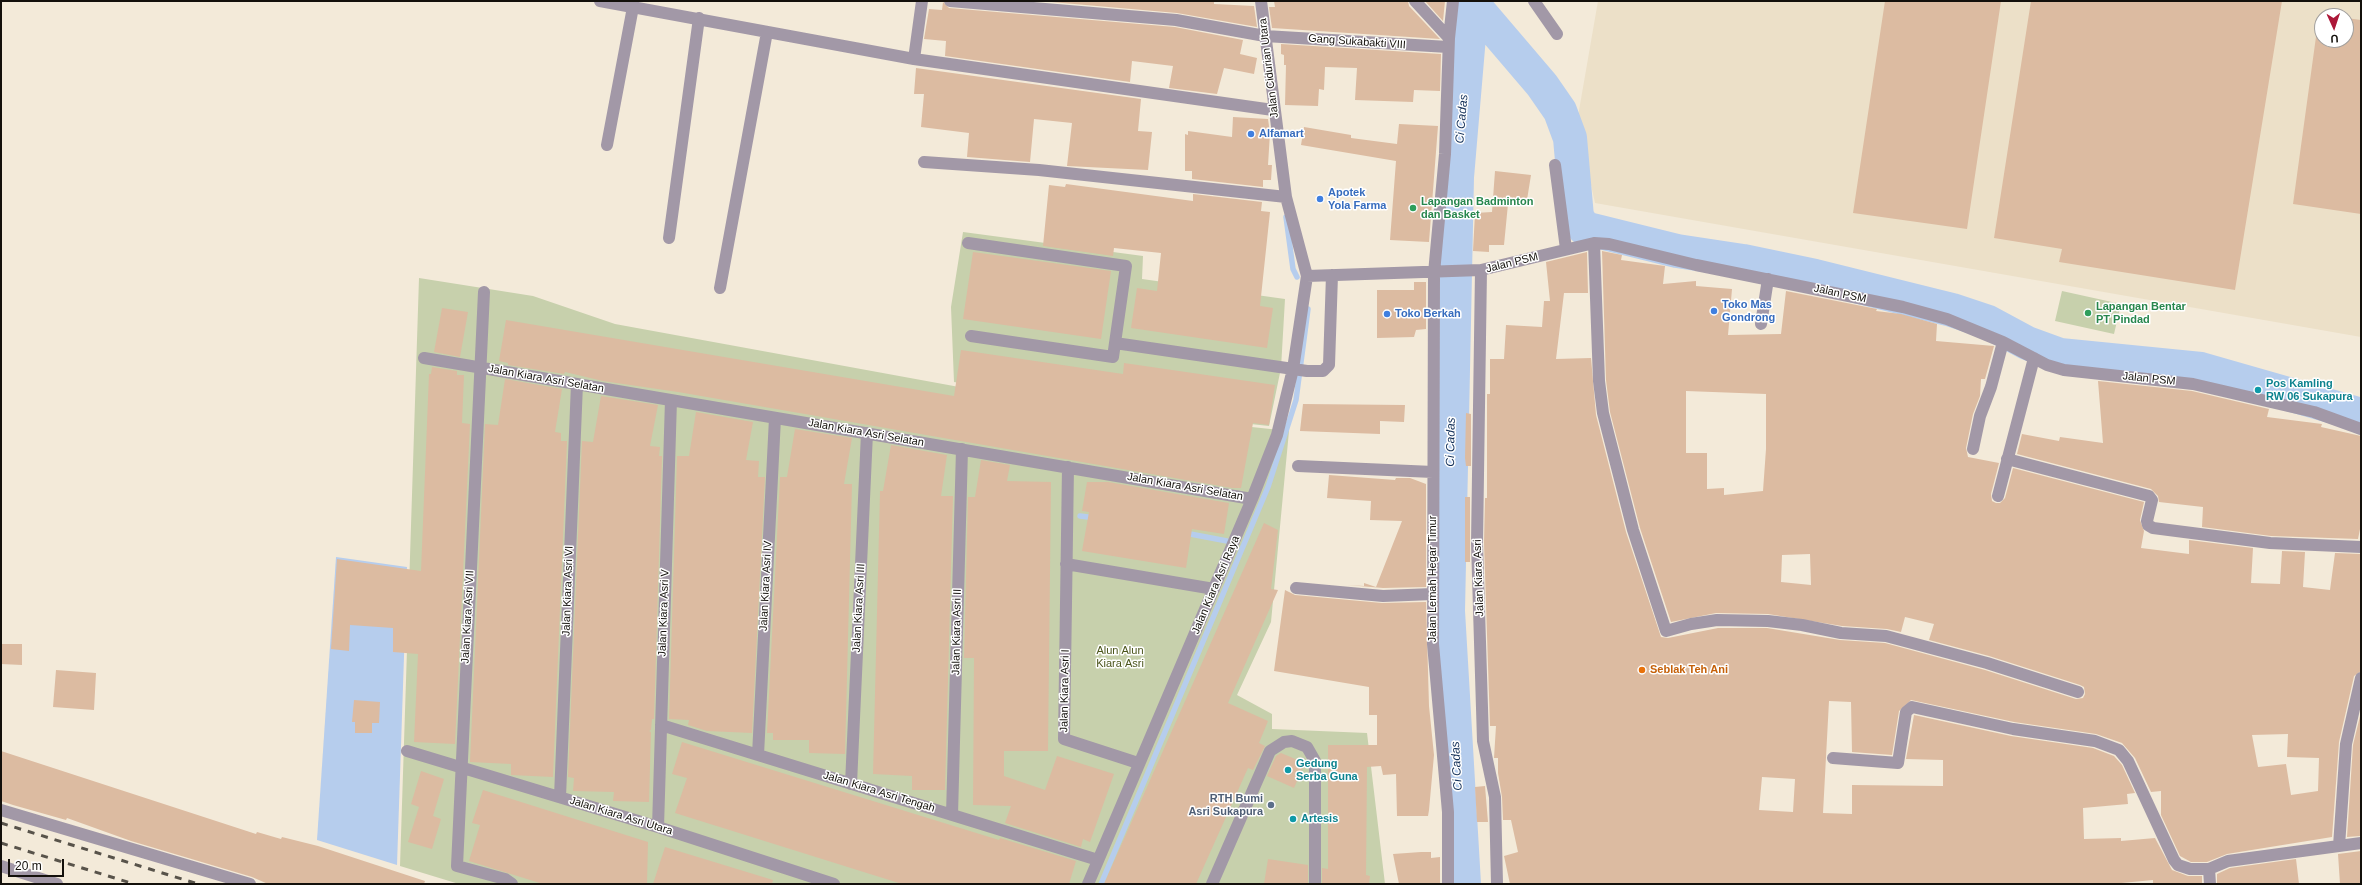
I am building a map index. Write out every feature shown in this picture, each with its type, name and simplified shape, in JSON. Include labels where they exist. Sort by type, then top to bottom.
[{"type":"street","points":[[600,1],[914,58],[1273,110]]},
{"type":"street","points":[[914,58],[922,1]]},
{"type":"street","name":"Gang Sukabakti VIII","points":[[950,1],[1176,20],[1265,36],[1449,43]]},
{"type":"street","name":"Jalan Cidurian Utara","points":[[1261,1],[1273,110],[1286,197],[1307,276]]},
{"type":"street","points":[[1415,1],[1449,43]]},
{"type":"street","name":"Jalan Lemah Hegar Timur","points":[[1448,884],[1448,812],[1433,644],[1433,472],[1437,272],[1445,154],[1449,43],[1453,1]]},
{"type":"street","points":[[1534,1],[1557,34]]},
{"type":"street","points":[[607,145],[633,7]]},
{"type":"street","points":[[669,238],[699,18]]},
{"type":"street","points":[[720,288],[767,32]]},
{"type":"street","points":[[924,162],[1039,170],[1286,197]]},
{"type":"street","points":[[1555,165],[1566,249]]},
{"type":"street","points":[[1594,242],[1599,381],[1603,412],[1633,530],[1666,631],[1691,624],[1717,620],[1768,621],[1802,624],[1841,633],[1886,636],[1987,663],[2078,692]]},
{"type":"street","name":"Jalan PSM","points":[[1307,276],[1332,274],[1475,271],[1594,242],[1609,244],[1696,265],[1903,307],[1947,319],[2003,342],[2047,365],[2064,370],[2134,376],[2207,387],[2314,412],[2361,429]]},
{"type":"street","points":[[968,243],[1126,266],[1113,357],[971,336]]},
{"type":"street","name":"Jalan Kiara Asri","points":[[1475,271],[1477,544],[1483,741],[1495,797],[1497,884]]},
{"type":"street","points":[[1115,344],[1293,369],[1323,371],[1328,365],[1332,274]]},
{"type":"street","name":"Jalan Kiara Asri Raya","points":[[1088,884],[1138,763],[1252,499],[1277,436],[1293,369],[1307,276]]},
{"type":"street","points":[[1761,324],[1768,279]]},
{"type":"street","name":"Jalan Kiara Asri VII","points":[[484,292],[479,368],[457,866],[505,879],[512,884]]},
{"type":"street","points":[[1973,449],[1980,416],[1991,387],[2003,342]]},
{"type":"street","name":"Jalan Kiara Asri Selatan","points":[[424,358],[1252,499]]},
{"type":"street","points":[[1998,496],[2034,358]]},
{"type":"street","name":"Jalan Kiara Asri VI","points":[[560,797],[577,384]]},
{"type":"street","name":"Jalan Kiara Asri V","points":[[658,827],[671,400]]},
{"type":"street","name":"Jalan Kiara Asri IV","points":[[758,755],[775,418]]},
{"type":"street","name":"Jalan Kiara Asri III","points":[[851,784],[867,433]]},
{"type":"street","name":"Jalan Kiara Asri II","points":[[952,815],[962,449]]},
{"type":"street","points":[[2007,459],[2149,496],[2152,500],[2147,521],[2148,525],[2152,528],[2270,543],[2361,547]]},
{"type":"street","points":[[1298,466],[1433,472]]},
{"type":"street","name":"Jalan Kiara Asri I","points":[[1068,467],[1064,739],[1138,763]]},
{"type":"street","points":[[1066,564],[1214,589]]},
{"type":"street","points":[[1296,588],[1383,596],[1433,594]]},
{"type":"street","points":[[2340,846],[2346,744],[2361,678]]},
{"type":"street","points":[[1833,758],[1898,763],[1900,760],[1906,712],[1912,708],[2013,728],[2095,741],[2119,750],[2128,762],[2178,865],[2190,869],[2209,869],[2228,861],[2361,843]]},
{"type":"street","name":"Jalan Kiara Asri Tengah","points":[[661,725],[1098,860]]},
{"type":"street","points":[[1212,884],[1270,751],[1284,742],[1300,743],[1307,747],[1315,761],[1315,884]]},
{"type":"street","name":"Jalan Kiara Asri Utara","points":[[407,752],[658,827],[834,884]]},
{"type":"street","points":[[1,810],[250,884]]},
{"type":"street","points":[[1,866],[51,883]]},
{"type":"street","points":[[2209,869],[2210,884]]},
{"type":"shaded area","points":[[1598,1],[2361,1],[2361,337],[1595,203],[1577,122]]},
{"type":"green space","points":[[963,232],[1143,256],[1142,279],[1285,299],[1281,368],[1269,426],[1075,405],[954,382],[951,307]]},
{"type":"green space","name":"Alun Alun Kiara Asri","points":[[419,278],[533,296],[615,324],[1074,408],[1289,431],[1271,622],[1237,695],[1272,714],[1272,729],[1367,733],[1385,884],[459,884],[400,866]]},
{"type":"green space","name":"Lapangan Bentar PT Pindad","points":[[2062,291],[2121,304],[2114,334],[2055,321]]},
{"type":"water","points":[[336,557],[407,567],[397,865],[317,840]]},
{"type":"building","points":[[1040,1],[1214,1],[1214,4],[1254,6],[1257,27],[1177,13]]},
{"type":"building","points":[[1274,1],[1408,1],[1409,6],[1440,39],[1272,28],[1269,7],[1275,7]]},
{"type":"building","points":[[1425,1],[1445,1],[1443,21]]},
{"type":"building","points":[[1885,1],[2001,1],[1967,229],[1853,213]]},
{"type":"building","points":[[2031,1],[2282,1],[2235,290],[2059,262],[2062,249],[1994,238]]},
{"type":"building","points":[[943,2],[949,8],[1175,27],[1243,40],[1240,54],[1257,58],[1254,74],[1224,68],[1217,94],[1169,88],[1173,66],[1132,61],[1130,82],[945,56],[946,41],[924,39],[929,9],[942,10]]},
{"type":"building","points":[[2354,19],[2361,20],[2361,214],[2293,204],[2314,48],[2354,48]]},
{"type":"building","points":[[1281,44],[1441,54],[1440,91],[1414,90],[1413,102],[1355,100],[1357,68],[1325,67],[1324,90],[1319,89],[1318,106],[1285,105],[1286,65],[1284,65],[1284,55],[1281,54]]},
{"type":"building","points":[[916,68],[1141,99],[1138,131],[1152,132],[1148,170],[1067,166],[1072,123],[1034,119],[1030,162],[967,157],[969,133],[921,127],[924,94],[914,94]]},
{"type":"building","points":[[1233,117],[1268,119],[1270,133],[1268,165],[1272,165],[1271,180],[1263,180],[1263,187],[1192,179],[1192,171],[1185,171],[1185,134],[1188,135],[1188,131],[1232,137]]},
{"type":"building","points":[[1399,124],[1438,126],[1429,242],[1390,240],[1396,161],[1301,145],[1304,127],[1351,135],[1351,138],[1397,144]]},
{"type":"building","points":[[1495,171],[1531,175],[1526,206],[1508,204],[1504,245],[1489,245],[1489,252],[1473,251],[1475,213],[1492,212]]},
{"type":"building","points":[[1066,184],[1193,201],[1193,194],[1262,202],[1261,211],[1270,212],[1260,306],[1273,308],[1267,348],[1131,328],[1137,288],[1157,291],[1161,253],[1114,248],[1113,256],[1043,246],[1049,185],[1065,187]]},
{"type":"building","points":[[1602,251],[1622,255],[1621,260],[1665,266],[1663,284],[1696,281],[1696,286],[1732,289],[1728,335],[1781,334],[1786,291],[1877,309],[1876,311],[1901,314],[1937,324],[1936,341],[1994,346],[1985,379],[1981,379],[1980,396],[1973,414],[1966,448],[1968,457],[1999,463],[1991,494],[1992,501],[2000,503],[2005,498],[2013,468],[2144,502],[2140,520],[2144,531],[2141,548],[2189,554],[2189,540],[2253,548],[2251,583],[2280,584],[2282,551],[2305,552],[2303,587],[2330,590],[2335,553],[2361,554],[2361,671],[2354,676],[2339,742],[2332,837],[2227,854],[2207,862],[2191,862],[2180,856],[2161,815],[2161,791],[2151,792],[2135,758],[2122,743],[2096,734],[2014,722],[1911,700],[1899,711],[1892,755],[1852,752],[1851,702],[1829,701],[1823,813],[1852,814],[1852,785],[1943,786],[1943,760],[1906,759],[1914,715],[2011,736],[2093,748],[2114,756],[2122,765],[2135,793],[2127,794],[2128,804],[2083,808],[2084,839],[2121,838],[2121,841],[2155,838],[2172,870],[2188,876],[2202,876],[2202,884],[2153,884],[2153,880],[2111,884],[1510,884],[1504,856],[1518,852],[1511,820],[1503,820],[1502,797],[1498,773],[1498,758],[1494,758],[1496,726],[1490,726],[1484,543],[1485,498],[1487,498],[1487,394],[1490,394],[1490,359],[1504,359],[1506,325],[1542,327],[1544,301],[1550,301],[1546,262],[1587,252],[1588,293],[1564,293],[1556,359],[1591,358],[1596,415],[1626,532],[1661,637],[1668,638],[1718,628],[1767,628],[1840,640],[1885,643],[1985,670],[2076,699],[2083,698],[2085,694],[2084,687],[2080,685],[1989,656],[1929,640],[1934,624],[1905,617],[1901,632],[1887,629],[1842,626],[1768,614],[1716,613],[1671,622],[1640,528],[1610,412],[1606,380]],"holes":[[[1686,391],[1766,394],[1766,449],[1763,491],[1724,495],[1724,488],[1707,489],[1707,453],[1686,453]],[[1810,554],[1811,585],[1781,582],[1782,555]],[[2288,734],[2287,757],[2319,758],[2318,791],[2291,795],[2286,764],[2258,767],[2252,735]],[[1762,777],[1795,779],[1793,812],[1759,810]]]},
{"type":"building","points":[[973,252],[1111,271],[1101,339],[963,319]]},
{"type":"building","points":[[1414,282],[1426,282],[1426,329],[1416,330],[1414,337],[1377,338],[1377,290],[1414,290]]},
{"type":"building","points":[[442,308],[468,312],[460,357],[434,352]]},
{"type":"building","points":[[506,320],[954,396],[961,350],[1123,374],[1124,363],[1275,385],[1269,425],[1253,423],[1241,488],[1232,488],[678,392],[603,381],[565,372],[564,374],[508,365],[508,363],[499,361]]},
{"type":"building","points":[[432,367],[457,371],[457,375],[464,375],[462,423],[470,424],[455,744],[414,742],[418,654],[393,652],[393,628],[350,625],[349,651],[331,649],[337,559],[421,571],[429,374],[431,374]]},
{"type":"building","points":[[505,379],[562,389],[555,432],[561,433],[561,441],[567,441],[553,777],[511,775],[511,764],[470,762],[485,424],[498,425]]},
{"type":"building","points":[[2098,381],[2192,391],[2269,409],[2267,417],[2322,424],[2321,427],[2361,436],[2361,524],[2358,539],[2271,536],[2202,527],[2203,507],[2159,502],[2158,496],[2151,489],[2017,454],[2022,434],[2059,441],[2060,437],[2103,443]]},
{"type":"building","points":[[601,396],[658,405],[650,446],[660,447],[659,456],[662,456],[654,719],[652,719],[651,730],[649,731],[651,732],[649,802],[613,801],[614,792],[573,791],[574,778],[568,777],[582,441],[593,442]]},
{"type":"building","points":[[1303,404],[1405,405],[1404,422],[1380,421],[1380,434],[1300,431]]},
{"type":"building","points":[[696,412],[753,422],[746,460],[759,461],[758,477],[765,477],[752,733],[707,731],[688,725],[689,720],[669,719],[677,456],[689,456]]},
{"type":"building","points":[[1466,413],[1471,414],[1471,466],[1466,466],[1465,458]]},
{"type":"building","points":[[795,429],[852,438],[844,484],[852,484],[845,754],[809,753],[809,740],[773,740],[773,733],[767,733],[780,477],[787,477]]},
{"type":"building","points":[[891,445],[947,455],[941,496],[953,496],[945,790],[912,790],[912,776],[873,774],[880,491],[883,491]]},
{"type":"building","points":[[981,460],[1010,465],[1007,481],[1051,482],[1048,751],[1004,751],[1004,776],[1045,790],[1057,756],[1114,774],[1090,842],[1083,839],[1081,847],[1005,823],[1011,806],[973,805],[974,658],[964,658],[968,497],[975,497]]},
{"type":"building","points":[[1329,475],[1395,480],[1396,478],[1410,478],[1426,484],[1426,587],[1383,588],[1347,585],[1364,586],[1364,583],[1376,587],[1402,521],[1370,520],[1371,501],[1327,498]]},
{"type":"building","points":[[1087,482],[1108,482],[1229,503],[1224,534],[1192,529],[1186,568],[1082,551],[1089,512],[1082,511]]},
{"type":"building","points":[[1465,497],[1470,497],[1470,562],[1465,562]]},
{"type":"building","points":[[1264,523],[1278,530],[1271,589],[1278,590],[1228,703],[1268,721],[1259,743],[1265,746],[1253,770],[1248,768],[1196,884],[1104,884]]},
{"type":"building","points":[[1285,590],[1295,595],[1382,603],[1426,602],[1429,706],[1434,755],[1428,816],[1397,816],[1396,774],[1383,775],[1381,766],[1367,767],[1366,875],[1370,876],[1369,884],[1322,884],[1322,868],[1328,869],[1328,745],[1377,745],[1377,715],[1369,715],[1369,687],[1274,671]]},
{"type":"building","points":[[1,644],[22,644],[22,665],[1,664]]},
{"type":"building","points":[[56,670],[96,673],[94,710],[53,707]]},
{"type":"building","points":[[354,700],[380,702],[379,723],[372,723],[372,733],[355,733],[355,722],[352,722]]},
{"type":"building","points":[[2361,712],[2360,836],[2347,837],[2353,745]]},
{"type":"building","points":[[682,742],[999,840],[1000,838],[1076,861],[1069,884],[902,884],[675,813],[687,778],[672,774]]},
{"type":"building","points":[[1,751],[256,834],[257,832],[281,839],[282,837],[318,846],[425,881],[424,884],[268,884],[252,877],[131,841],[67,818],[66,820],[1,801]]},
{"type":"building","name":"Gedung Serba Guna","points":[[1281,753],[1305,763],[1294,788],[1267,776],[1276,756]]},
{"type":"building","points":[[421,771],[444,779],[433,816],[441,819],[432,849],[408,842],[419,807],[411,804]]},
{"type":"building","points":[[1485,786],[1488,822],[1477,822],[1475,787]]},
{"type":"building","points":[[483,790],[648,842],[647,884],[543,884],[469,861],[480,825],[472,823]]},
{"type":"building","points":[[665,847],[773,880],[772,884],[653,884]]},
{"type":"building","points":[[2361,851],[2361,884],[2340,884],[2338,854]]},
{"type":"building","points":[[1431,852],[1431,858],[1440,857],[1440,884],[1399,884],[1393,854]]},
{"type":"building","points":[[1268,859],[1308,865],[1308,884],[1264,884]]},
{"type":"building","points":[[2296,859],[2299,884],[2217,884],[2217,874],[2230,868]]},
{"type":"waterway","name":"Ci Cadas","points":[[1464,884],[1448,611],[1457,177],[1472,1]]},
{"type":"waterway","points":[[1472,3],[1542,85],[1560,111],[1570,138],[1577,217],[1584,228],[1677,251],[1743,261],[1815,276],[1952,310],[1988,322],[2027,343],[2060,355],[2201,369],[2361,415]]},
{"type":"waterway","points":[[1286,217],[1293,269],[1297,277]]},
{"type":"waterway","points":[[1101,884],[1268,487],[1296,400],[1308,309]]},
{"type":"waterway","points":[[1080,516],[1096,518]]},
{"type":"waterway","points":[[1185,533],[1227,541]]},
{"type":"railway","points":[[1,823],[198,884]]},
{"type":"railway","points":[[1,843],[134,884]]},
{"type":"place","name":"Alfamart","points":[[1251,134]]},
{"type":"place","name":"Apotek Yola Farma","points":[[1320,199]]},
{"type":"place","name":"Lapangan Badminton dan Basket","points":[[1413,208]]},
{"type":"place","name":"Toko Mas Gondrong","points":[[1714,311]]},
{"type":"place","name":"Lapangan Bentar PT Pindad","points":[[2088,313]]},
{"type":"place","name":"Toko Berkah","points":[[1387,314]]},
{"type":"place","name":"Pos Kamling RW 06 Sukapura","points":[[2258,390]]},
{"type":"place","name":"Seblak Teh Ani","points":[[1642,670]]},
{"type":"place","name":"Gedung Serba Guna","points":[[1288,770]]},
{"type":"place","name":"RTH Bumi Asri Sukapura","points":[[1271,805]]},
{"type":"place","name":"Artesis","points":[[1293,819]]}]
